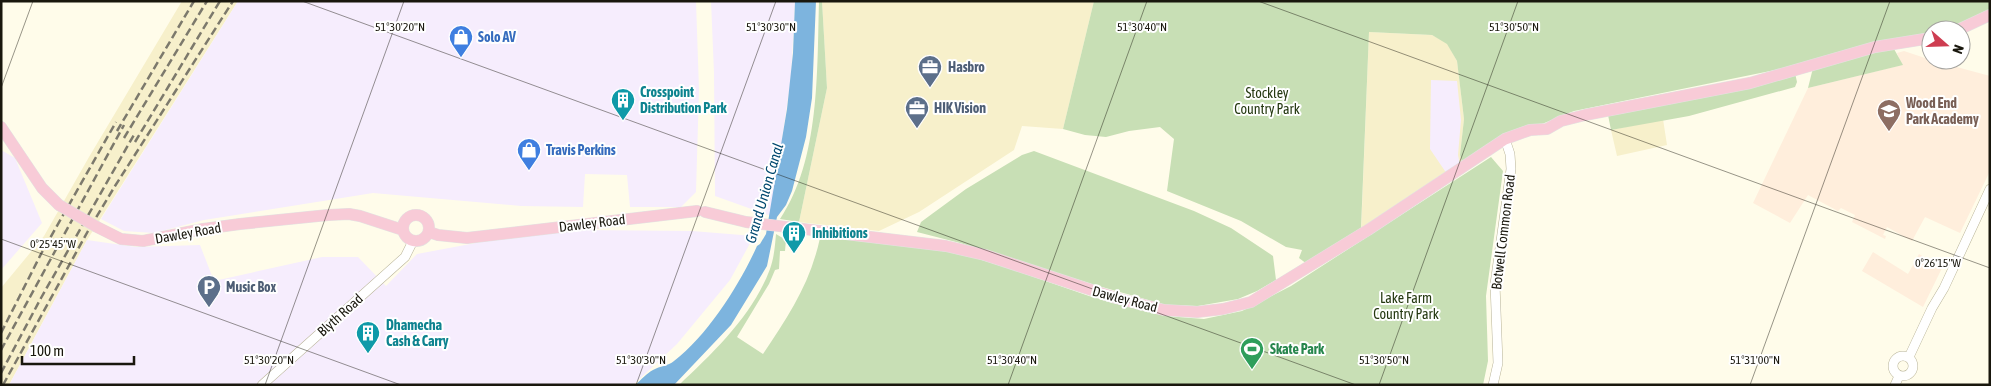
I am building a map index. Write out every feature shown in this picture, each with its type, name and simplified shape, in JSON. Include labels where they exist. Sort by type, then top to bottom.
[{"type":"main road","points":[[1971,24],[1990,15]]},
{"type":"main road","name":"Dawley Road","points":[[429,232],[438,236],[467,238],[701,211],[783,228],[866,235],[946,246],[985,255],[1116,298],[1164,310],[1197,312],[1223,310],[1251,302],[1292,278],[1505,139],[1530,130],[1548,129],[1561,121],[1585,115],[1743,84],[1875,47],[1921,40]]},
{"type":"main road","name":"Dawley Road","points":[[1,127],[6,138],[42,188],[59,205],[97,228],[121,239],[143,241],[240,224],[328,214],[348,214],[403,230],[405,235],[414,241]]},
{"type":"main road","points":[[403,230],[406,220],[411,215],[418,214],[427,219],[429,232],[421,240],[414,241]]},
{"type":"street","name":"Botwell Common Road","points":[[1493,385],[1498,363],[1495,284],[1511,168],[1510,154],[1505,139]]},
{"type":"street","points":[[1909,357],[1932,308],[1944,288],[1990,189]]},
{"type":"street","name":"Blyth Road","points":[[262,385],[405,257],[414,241]]},
{"type":"street","points":[[1901,355],[1909,357],[1913,363],[1912,371],[1906,376],[1899,376],[1893,369],[1894,360],[1901,355]]},
{"type":"street","points":[[1895,385],[1899,376]]},
{"type":"shaded area","points":[[182,1],[238,1],[87,240],[9,385],[1,385],[1,288],[44,236]]},
{"type":"shaded area","points":[[238,1],[696,1],[699,90],[696,192],[681,207],[630,207],[627,175],[585,174],[583,207],[521,206],[373,193],[204,220],[154,233],[124,231],[101,219]]},
{"type":"shaded area","points":[[711,1],[795,1],[791,77],[771,216],[715,196],[714,73]]},
{"type":"shaded area","points":[[822,1],[1094,1],[1063,129],[1022,126],[1014,150],[919,212],[879,231],[799,222],[827,88]]},
{"type":"shaded area","points":[[1369,32],[1432,35],[1447,43],[1457,61],[1464,119],[1460,155],[1463,166],[1361,233]]},
{"type":"shaded area","name":"Wood End Park Academy","points":[[1904,51],[1921,57],[1921,70],[1968,70],[1990,76],[1990,171],[1960,233],[1925,217],[1912,241],[1887,227],[1883,235],[1886,236],[1885,239],[1852,222],[1855,215],[1841,208],[1838,211],[1808,195],[1790,223],[1753,203],[1808,88],[1902,65],[1897,53]]},
{"type":"shaded area","points":[[1431,80],[1457,81],[1461,120],[1458,155],[1460,165],[1447,174],[1430,149]]},
{"type":"shaded area","points":[[1663,119],[1667,145],[1617,156],[1611,130]]},
{"type":"shaded area","points":[[1,150],[15,158],[42,223],[1,270]]},
{"type":"shaded area","points":[[581,230],[692,231],[754,236],[730,280],[677,344],[633,385],[9,385],[87,240],[136,247],[200,245],[214,281],[322,257],[358,257],[386,286],[417,254],[497,239]]},
{"type":"shaded area","points":[[1873,252],[1908,274],[1919,254],[1942,268],[1923,307],[1862,271]]},
{"type":"green space","points":[[819,1],[822,1],[827,88],[799,222],[780,219],[793,196],[803,170],[809,143],[814,114]]},
{"type":"green space","name":"Stockley Country Park","points":[[1094,1],[1990,1],[1990,15],[1971,24],[1971,20],[1921,20],[1921,40],[1574,111],[1517,134],[1463,166],[1460,155],[1464,119],[1457,61],[1447,44],[1432,35],[1369,32],[1361,228],[1307,264],[1299,258],[1302,250],[1286,247],[1241,221],[1167,191],[1174,139],[1160,127],[1129,131],[1106,137],[1085,135],[1063,129]]},
{"type":"green space","points":[[1894,49],[1903,65],[1808,88],[1813,68],[1857,55]]},
{"type":"green space","points":[[1795,73],[1797,82],[1795,87],[1689,116],[1611,130],[1607,110]]},
{"type":"green space","points":[[1034,151],[1194,211],[1231,228],[1273,256],[1276,280],[1238,299],[1198,306],[1166,305],[960,243],[917,232],[921,222],[966,189],[1022,155]]},
{"type":"green space","name":"Lake Farm Country Park","points":[[1491,157],[1503,171],[1486,296],[1488,361],[1483,385],[679,385],[719,346],[754,302],[770,269],[776,234],[786,240],[785,251],[780,251],[779,269],[775,270],[769,284],[737,337],[763,354],[798,299],[811,270],[820,238],[870,240],[962,254],[1089,296],[1165,316],[1204,319],[1242,311],[1291,286]]},
{"type":"water","points":[[795,1],[816,1],[812,98],[806,137],[792,191],[786,205],[777,217],[767,266],[731,325],[674,385],[635,385],[651,371],[674,361],[699,337],[722,308],[742,276],[757,246],[766,234],[787,109],[793,53]]},
{"type":"railway","points":[[117,131],[194,1]]},
{"type":"railway","points":[[124,138],[207,1]]},
{"type":"railway","points":[[135,142],[220,1]]},
{"type":"railway","points":[[3,385],[88,231],[233,1]]},
{"type":"railway","points":[[1,333],[41,254],[116,122]]},
{"type":"railway","points":[[1,350],[124,125]]},
{"type":"railway","points":[[1,373],[41,298],[135,133]]},
{"type":"place","name":"Solo AV","points":[[461,58]]},
{"type":"place","name":"Hasbro","points":[[930,88]]},
{"type":"place","name":"Crosspoint Distribution Park","points":[[623,121]]},
{"type":"place","name":"HIK Vision","points":[[917,129]]},
{"type":"place","name":"Wood End Park Academy","points":[[1889,132]]},
{"type":"place","name":"Travis Perkins","points":[[529,171]]},
{"type":"place","name":"Inhibitions","points":[[794,254]]},
{"type":"place","name":"Music Box","points":[[209,308]]},
{"type":"place","name":"Dhamecha Cash & Carry","points":[[368,354]]},
{"type":"place","name":"Skate Park","points":[[1252,370]]},
{"type":"water label","name":"Grand Union Canal","points":[[764,193]]}]
